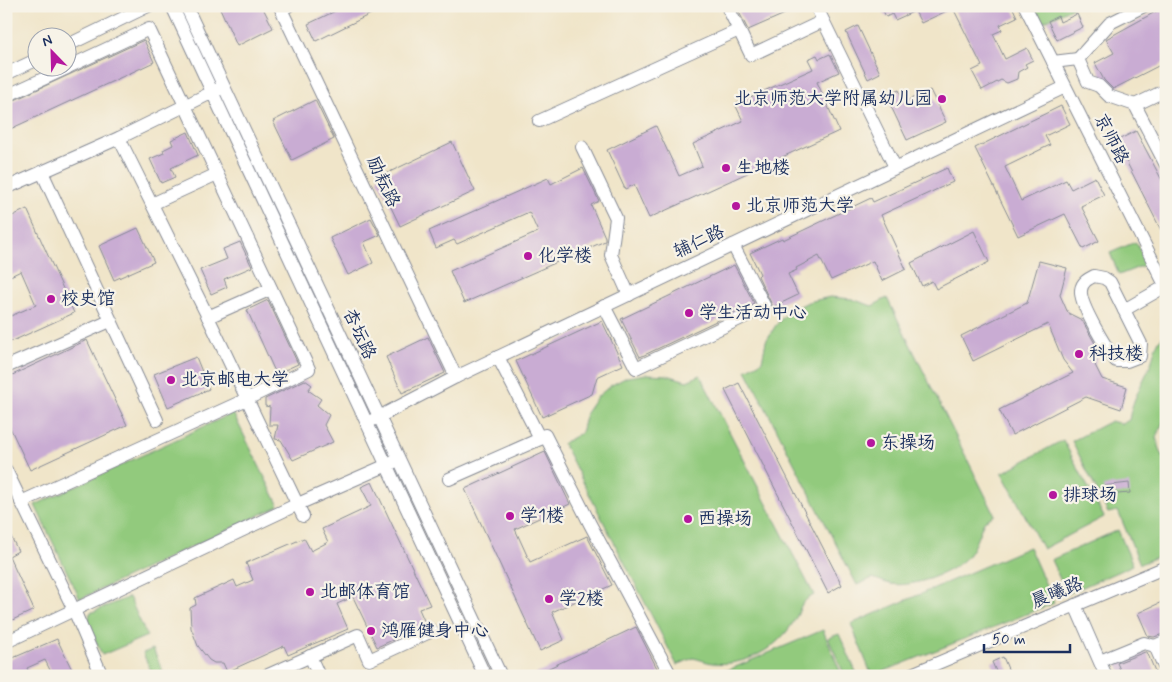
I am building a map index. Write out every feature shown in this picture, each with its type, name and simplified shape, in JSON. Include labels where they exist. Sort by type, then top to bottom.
[{"type":"street","points":[[78,40],[148,6]]},
{"type":"street","name":"杏坛路","points":[[172,6],[219,89],[379,417],[501,676]]},
{"type":"street","name":"杏坛路","points":[[186,6],[219,89],[366,423],[485,676]]},
{"type":"street","points":[[727,6],[751,54],[823,21]]},
{"type":"street","points":[[816,6],[895,167]]},
{"type":"street","name":"京师路","points":[[1025,6],[1166,287]]},
{"type":"street","points":[[1053,62],[1078,59],[1110,23],[1144,6]]},
{"type":"street","name":"励耘路","points":[[283,7],[456,377]]},
{"type":"street","points":[[21,502],[309,369],[149,29],[78,62]]},
{"type":"street","points":[[539,121],[739,30]]},
{"type":"street","points":[[1078,59],[1088,82],[1099,86],[1109,96],[1135,105],[1165,162]]},
{"type":"street","points":[[6,74],[28,64]]},
{"type":"street","points":[[6,96],[44,78]]},
{"type":"street","name":"辅仁路","points":[[366,423],[456,377],[1065,87]]},
{"type":"street","points":[[6,188],[118,138],[219,89]]},
{"type":"street","points":[[1135,105],[1166,90]]},
{"type":"street","points":[[118,138],[208,317],[300,510]]},
{"type":"street","points":[[582,147],[616,218],[611,255],[629,295]]},
{"type":"street","points":[[42,172],[157,420]]},
{"type":"street","points":[[152,204],[217,174]]},
{"type":"street","points":[[604,306],[636,368],[765,307],[734,245]]},
{"type":"street","points":[[1094,276],[1104,278],[1110,282],[1124,310],[1141,344],[1140,356],[1127,361],[1116,361],[1082,302],[1080,290],[1084,282],[1094,276]]},
{"type":"street","points":[[1124,310],[1166,287]]},
{"type":"street","points":[[208,317],[271,289]]},
{"type":"street","points":[[6,367],[110,320]]},
{"type":"street","points":[[498,357],[540,438]]},
{"type":"street","points":[[449,479],[545,436],[670,676]]},
{"type":"street","points":[[6,642],[300,510],[398,459]]},
{"type":"street","points":[[6,470],[46,563],[74,610],[102,676]]},
{"type":"street","name":"晨曦路","points":[[907,676],[1166,567]]},
{"type":"street","points":[[1075,605],[1106,676]]},
{"type":"street","points":[[266,676],[358,635],[369,660],[432,630]]},
{"type":"street","points":[[1100,662],[1144,643],[1160,644],[1166,672]]},
{"type":"street","points":[[310,656],[319,676]]},
{"type":"green space","points":[[1032,6],[1075,6],[1041,23]]},
{"type":"green space","points":[[1133,243],[1137,244],[1147,264],[1119,275],[1110,253]]},
{"type":"green space","name":"东操场","points":[[830,297],[852,299],[872,306],[887,298],[995,515],[984,521],[975,544],[967,557],[952,569],[932,578],[900,585],[889,584],[873,578],[857,585],[746,370],[762,361],[766,341],[776,325],[788,312],[808,302]]},
{"type":"green space","points":[[1166,335],[1166,420],[1163,422],[1156,438],[1166,465],[1166,553],[1140,564],[1118,511],[1108,513],[1072,441],[1111,421],[1122,424],[1129,420],[1135,399],[1157,345]]},
{"type":"green space","name":"西操场","points":[[647,374],[667,375],[687,381],[700,375],[814,595],[803,603],[794,621],[779,640],[769,648],[748,659],[736,662],[712,663],[693,658],[677,665],[563,443],[581,433],[586,413],[597,397],[610,386],[627,377]]},
{"type":"green space","points":[[233,413],[279,506],[80,599],[35,505]]},
{"type":"green space","name":"排球场","points":[[1063,440],[1104,517],[1043,549],[1002,473]]},
{"type":"green space","points":[[1118,530],[1133,565],[1067,594],[1051,560]]},
{"type":"green space","points":[[1029,547],[1054,603],[872,676],[851,624]]},
{"type":"green space","points":[[129,597],[147,636],[102,655],[88,623],[90,613]]},
{"type":"green space","points":[[823,630],[842,676],[714,676]]},
{"type":"green space","points":[[839,634],[857,674],[845,676],[828,638]]},
{"type":"green space","points":[[153,649],[165,676],[153,676],[143,653]]},
{"type":"building","points":[[219,6],[262,6],[273,28],[237,46]]},
{"type":"building","points":[[346,6],[387,6],[316,41],[308,24]]},
{"type":"building","points":[[736,6],[803,6],[748,30]]},
{"type":"building","points":[[881,6],[1012,6],[1017,17],[1000,25],[1002,30],[993,34],[1005,59],[1027,48],[1033,60],[1025,64],[1027,67],[1018,72],[1017,79],[1007,83],[1001,80],[982,90],[972,71],[982,66],[953,8],[921,23],[915,11],[895,20],[892,14],[886,17]]},
{"type":"building","points":[[1166,6],[1166,62],[1113,89],[1104,80],[1095,63],[1114,53],[1106,39]]},
{"type":"building","points":[[1077,14],[1083,27],[1057,40],[1048,21],[1058,16],[1060,22]]},
{"type":"building","points":[[858,26],[880,73],[868,79],[846,32]]},
{"type":"building","points":[[144,40],[154,62],[6,131],[6,104],[62,78],[78,78],[78,71]]},
{"type":"building","name":"生地楼","points":[[830,54],[839,72],[817,82],[839,131],[649,218],[634,185],[625,189],[607,150],[656,126],[679,176],[702,166],[693,144],[743,121],[735,104],[813,69],[808,59],[817,55],[819,59]]},
{"type":"building","points":[[899,90],[904,102],[930,90],[946,122],[907,140],[886,96]]},
{"type":"building","points":[[315,100],[334,139],[292,160],[273,121]]},
{"type":"building","points":[[1061,106],[1070,124],[1045,136],[1050,145],[1005,167],[1021,201],[1066,180],[1071,189],[1095,177],[1104,195],[1081,206],[1099,241],[1083,249],[1065,214],[1018,236],[975,148]]},
{"type":"building","points":[[1136,131],[1166,188],[1166,240],[1116,141]]},
{"type":"building","points":[[188,132],[198,155],[171,168],[175,177],[161,183],[150,159],[164,153],[163,150],[173,145],[171,140]]},
{"type":"building","points":[[452,142],[475,191],[400,226],[377,178]]},
{"type":"building","points":[[583,168],[599,201],[591,205],[605,241],[464,303],[450,271],[538,232],[529,212],[457,244],[454,240],[436,248],[429,231],[548,178],[551,184]]},
{"type":"building","points":[[947,168],[953,182],[881,215],[906,269],[882,281],[873,261],[831,280],[819,256],[788,274],[798,295],[773,307],[758,276],[760,274],[750,253],[782,238],[783,240],[871,198],[873,202]]},
{"type":"building","points":[[27,209],[74,313],[6,344],[6,318],[36,305],[21,271],[6,278],[6,219]]},
{"type":"building","points":[[371,218],[380,235],[364,242],[373,263],[348,275],[330,238]]},
{"type":"building","points":[[138,228],[154,262],[114,280],[99,246]]},
{"type":"building","points":[[974,231],[989,262],[936,289],[932,281],[922,286],[911,263]]},
{"type":"building","points":[[240,242],[252,267],[224,279],[227,287],[211,294],[200,270],[227,259],[223,249]]},
{"type":"building","name":"科技楼","points":[[1039,261],[1067,268],[1060,295],[1068,313],[1082,320],[1098,349],[1095,365],[1102,379],[1127,387],[1121,409],[1086,397],[1012,435],[999,410],[1073,373],[1063,360],[1048,324],[973,361],[961,336],[1027,303]]},
{"type":"building","name":"学生活动中心","points":[[734,265],[754,303],[640,357],[621,319]]},
{"type":"building","points":[[268,300],[298,364],[276,374],[247,310]]},
{"type":"building","points":[[602,321],[623,365],[597,377],[592,394],[542,417],[516,361]]},
{"type":"building","points":[[428,337],[445,373],[402,393],[386,357]]},
{"type":"building","points":[[87,340],[127,425],[30,470],[6,419],[6,378]]},
{"type":"building","points":[[196,357],[209,389],[168,407],[154,374]]},
{"type":"building","points":[[305,380],[312,385],[308,390],[321,399],[317,405],[329,415],[324,425],[333,442],[293,460],[281,440],[275,439],[278,425],[269,425],[270,407],[265,406],[265,399]]},
{"type":"building","points":[[739,383],[842,585],[828,593],[725,390]]},
{"type":"building","points":[[545,452],[570,504],[515,529],[530,562],[587,536],[612,585],[552,612],[564,640],[540,651],[465,489]]},
{"type":"building","name":"北邮体育馆","points":[[372,482],[430,605],[419,609],[426,625],[377,647],[353,597],[337,604],[348,629],[288,655],[284,646],[227,672],[223,663],[214,663],[209,660],[198,646],[191,628],[190,608],[196,605],[195,598],[234,580],[237,587],[253,580],[246,563],[304,538],[311,551],[328,542],[322,529],[371,506],[361,487]]},
{"type":"building","points":[[1129,483],[1130,493],[1105,495],[1103,486]]},
{"type":"building","points":[[6,526],[18,551],[9,556],[34,610],[6,623]]},
{"type":"building","points":[[1166,600],[1166,633],[1154,637],[1148,636],[1138,613]]},
{"type":"building","points":[[636,627],[661,676],[532,676]]},
{"type":"building","points":[[57,639],[75,676],[53,676],[45,660],[27,668],[30,676],[6,676],[6,661]]},
{"type":"building","points":[[1147,652],[1157,676],[1123,676],[1117,663]]},
{"type":"building","points":[[1003,657],[1011,676],[998,676],[992,662]]},
{"type":"place","name":"北京师范大学附属幼儿园","points":[[942,99]]},
{"type":"place","name":"生地楼","points":[[726,168]]},
{"type":"place","name":"北京师范大学","points":[[736,206]]},
{"type":"place","name":"化学楼","points":[[528,256]]},
{"type":"place","name":"校史馆","points":[[51,299]]},
{"type":"place","name":"学生活动中心","points":[[689,313]]},
{"type":"place","name":"科技楼","points":[[1079,354]]},
{"type":"place","name":"北京邮电大学","points":[[171,380]]},
{"type":"place","name":"东操场","points":[[871,443]]},
{"type":"place","name":"排球场","points":[[1053,495]]},
{"type":"place","name":"学1楼","points":[[510,516]]},
{"type":"place","name":"西操场","points":[[688,519]]},
{"type":"place","name":"北邮体育馆","points":[[310,592]]},
{"type":"place","name":"学2楼","points":[[549,599]]},
{"type":"place","name":"鸿雁健身中心","points":[[371,631]]}]
